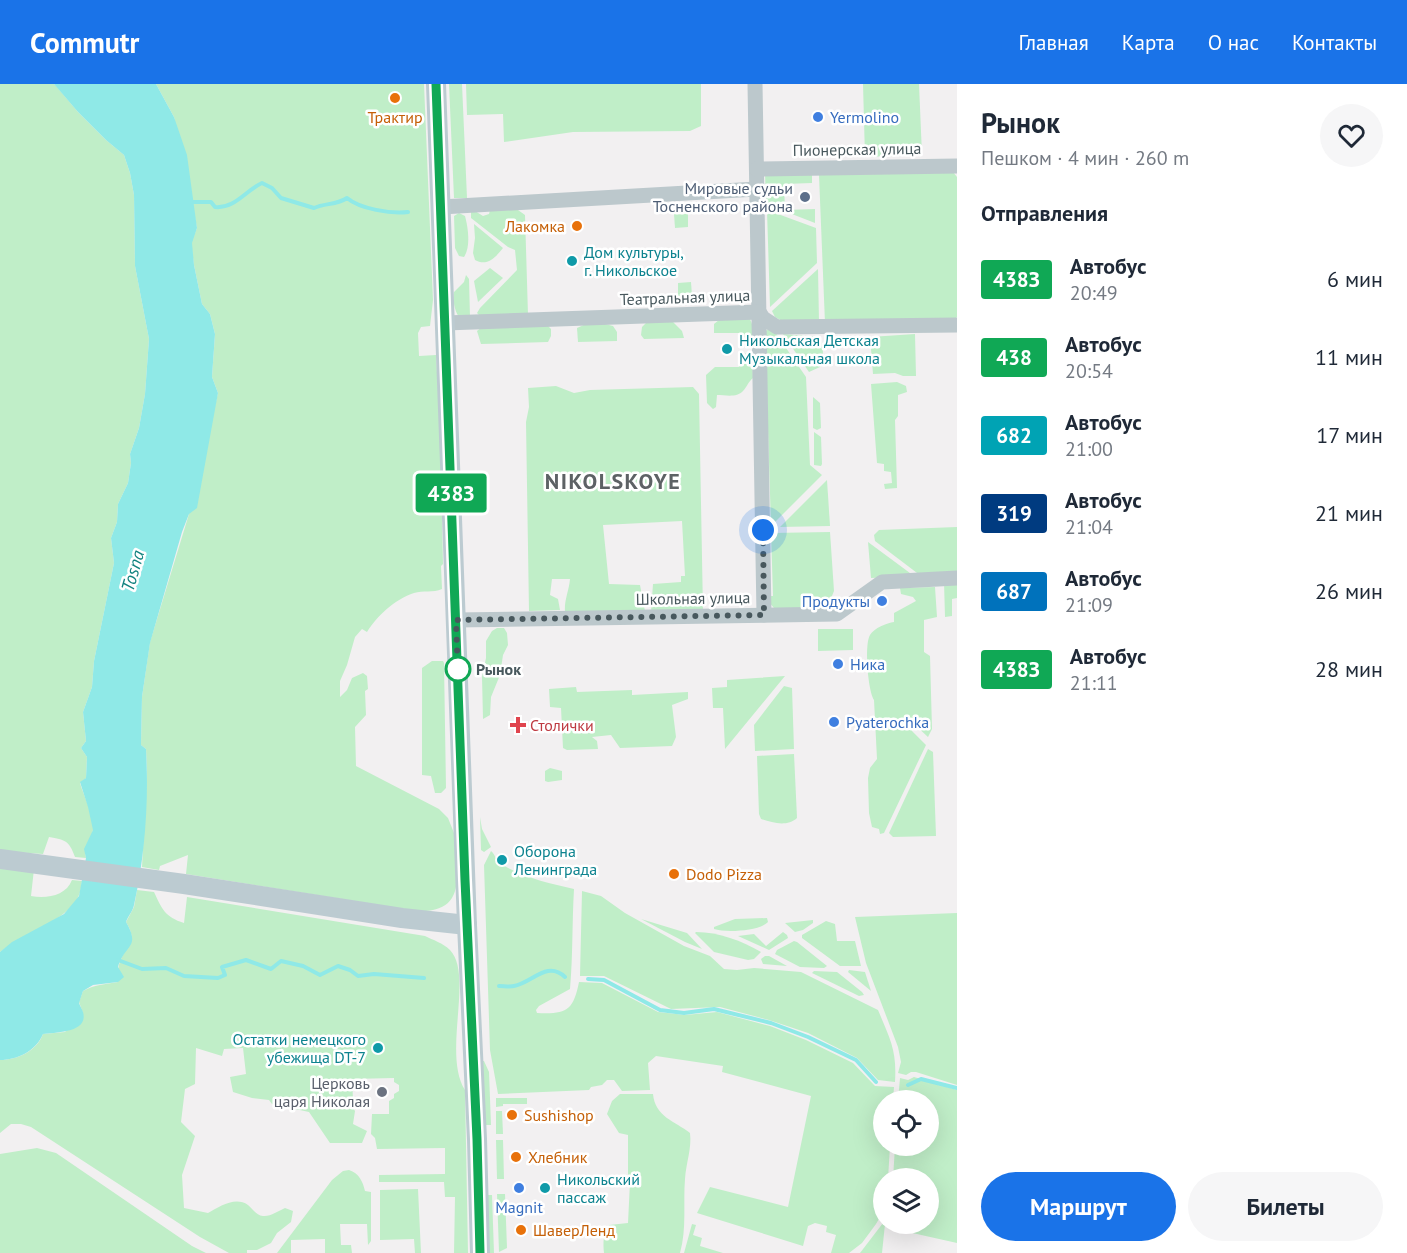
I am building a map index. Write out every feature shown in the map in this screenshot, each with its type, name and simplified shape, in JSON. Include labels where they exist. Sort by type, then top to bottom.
[{"type":"main road","points":[[436,84],[480,1253]]},
{"type":"main road","points":[[0,859],[42,863],[284,901],[467,926]]},
{"type":"street","points":[[755,84],[764,615]]},
{"type":"street","name":"Пионерская улица","points":[[757,170],[957,166]]},
{"type":"street","points":[[441,207],[757,189]]},
{"type":"street","name":"Театральная улица","points":[[445,323],[759,312],[777,327],[957,325]]},
{"type":"street","name":"Школьная улица","points":[[456,620],[837,614],[882,582],[957,578]]},
{"type":"green space","points":[[0,84],[54,84],[78,112],[124,155],[134,195],[135,266],[149,339],[145,394],[139,428],[130,454],[128,483],[118,504],[117,522],[111,538],[114,563],[94,661],[92,687],[83,712],[86,741],[81,748],[87,757],[86,778],[80,783],[93,824],[92,834],[86,846],[86,858],[75,857],[66,842],[49,837],[43,854],[0,851]]},
{"type":"green space","points":[[156,84],[424,84],[433,300],[430,326],[421,327],[418,333],[419,356],[436,355],[440,425],[442,589],[417,592],[400,599],[376,620],[367,632],[362,629],[355,637],[340,681],[340,697],[347,690],[352,678],[363,673],[367,676],[366,715],[355,727],[356,766],[439,809],[448,818],[454,833],[456,887],[453,897],[445,905],[434,910],[417,911],[186,874],[188,855],[160,866],[159,870],[142,867],[147,770],[146,749],[141,745],[142,697],[150,642],[189,514],[218,393],[212,377],[215,334],[210,314],[202,304],[191,243],[197,228],[192,202],[174,117]]},
{"type":"green space","points":[[449,84],[462,84],[467,198],[454,198]]},
{"type":"green space","points":[[466,84],[701,84],[701,126],[690,131],[573,132],[504,142],[503,114],[467,115]]},
{"type":"green space","points":[[863,84],[919,84],[922,155],[865,157]]},
{"type":"green space","points":[[953,172],[957,177],[957,317],[953,321],[825,323],[819,175]]},
{"type":"green space","points":[[765,173],[812,173],[812,183],[784,184],[785,210],[815,209],[815,223],[766,204]]},
{"type":"green space","points":[[490,210],[518,210],[525,215],[528,315],[479,315],[477,313],[517,270],[515,250],[471,218],[471,212],[475,211],[483,216],[489,214]]},
{"type":"green space","points":[[767,210],[816,228],[817,263],[770,307]]},
{"type":"green space","points":[[459,213],[465,216],[468,231],[468,248],[464,257],[459,256],[455,248],[454,216]]},
{"type":"green space","points":[[688,213],[688,227],[675,228],[674,214]]},
{"type":"green space","points":[[474,224],[503,248],[487,262],[475,260],[473,253]]},
{"type":"green space","points":[[490,268],[503,278],[478,302],[474,281]]},
{"type":"green space","points":[[818,269],[819,322],[784,322],[775,317],[772,311]]},
{"type":"green space","points":[[466,275],[469,279],[470,317],[459,317],[454,305],[454,292],[464,282]]},
{"type":"green space","points":[[691,282],[692,296],[678,297],[678,283]]},
{"type":"green space","points":[[750,319],[752,337],[748,342],[739,343],[739,333],[714,333],[714,324],[719,320]]},
{"type":"green space","points":[[647,322],[673,322],[682,331],[684,338],[644,339],[641,335],[642,327]]},
{"type":"green space","points":[[601,323],[613,326],[617,332],[617,341],[578,342],[577,328],[586,324]]},
{"type":"green space","points":[[547,325],[551,329],[548,342],[481,344],[477,331],[482,327]]},
{"type":"green space","points":[[769,328],[773,329],[806,377],[810,465],[822,475],[771,526],[765,332]]},
{"type":"green space","points":[[783,334],[820,337],[823,352],[820,367],[809,372]]},
{"type":"green space","points":[[915,334],[916,376],[903,376],[895,373],[873,374],[870,337]]},
{"type":"green space","points":[[747,353],[752,355],[753,378],[738,395],[717,395],[716,407],[713,409],[707,403],[706,375],[715,367],[739,367],[739,356]]},
{"type":"green space","points":[[897,382],[906,386],[907,392],[898,395],[898,416],[895,420],[897,488],[885,489],[884,484],[892,483],[891,472],[884,471],[884,464],[877,463],[871,384]]},
{"type":"green space","points":[[556,386],[574,393],[590,390],[693,387],[699,394],[703,611],[651,612],[653,584],[681,582],[681,576],[685,576],[682,521],[603,525],[609,584],[640,585],[645,611],[565,612],[570,579],[552,579],[550,595],[558,599],[560,610],[529,611],[526,422],[529,407],[528,388]]},
{"type":"green space","points":[[813,397],[820,403],[821,428],[817,430],[813,428]]},
{"type":"green space","points":[[814,432],[821,437],[821,466],[814,465]]},
{"type":"green space","points":[[827,480],[830,526],[780,527]]},
{"type":"green space","points":[[957,527],[957,573],[921,576],[875,541],[874,535],[879,530]]},
{"type":"green space","points":[[830,532],[834,591],[827,608],[774,608],[769,602],[769,596],[773,596],[771,533]]},
{"type":"green space","points":[[868,542],[914,576],[871,578]]},
{"type":"green space","points":[[957,581],[957,598],[952,599],[952,616],[945,617],[944,582]]},
{"type":"green space","points":[[935,587],[937,617],[924,620],[924,652],[930,656],[932,729],[928,737],[912,722],[912,731],[926,745],[884,833],[880,834],[879,829],[872,827],[869,813],[868,778],[870,768],[877,759],[874,700],[867,668],[868,640],[874,630],[894,622],[894,613],[916,601],[913,597],[901,594],[900,588]]},
{"type":"green space","points":[[504,628],[508,645],[491,697],[490,715],[483,719],[482,677],[486,658],[486,641],[492,631]]},
{"type":"green space","points":[[818,629],[853,629],[853,650],[818,651]]},
{"type":"green space","points":[[432,661],[443,661],[444,663],[446,788],[441,793],[435,793],[431,776],[422,775],[422,668]]},
{"type":"green space","points":[[785,676],[725,749],[723,708],[713,708],[712,688],[727,687],[727,680]]},
{"type":"green space","points":[[784,686],[792,688],[794,749],[755,751],[754,725]]},
{"type":"green space","points":[[576,687],[577,692],[632,690],[632,695],[688,692],[688,699],[672,705],[676,737],[672,746],[620,748],[611,735],[592,737],[597,741],[598,749],[567,750],[563,748],[561,708],[550,707],[549,689]]},
{"type":"green space","points":[[928,749],[933,752],[936,836],[893,837],[889,833]]},
{"type":"green space","points":[[794,754],[797,818],[789,823],[775,823],[761,819],[757,756]]},
{"type":"green space","points":[[550,768],[562,771],[562,780],[545,781],[545,771]]},
{"type":"green space","points":[[480,817],[482,829],[491,847],[484,852],[481,850]]},
{"type":"green space","points":[[491,851],[501,864],[519,873],[574,889],[570,989],[539,1006],[537,1013],[555,1013],[567,1009],[574,1000],[579,982],[602,983],[658,1012],[685,1015],[717,1012],[770,1026],[806,1040],[853,1063],[875,1086],[894,1087],[894,1090],[873,1090],[873,1156],[889,1156],[889,1168],[873,1168],[873,1228],[862,1243],[849,1253],[831,1253],[836,1235],[826,1232],[827,1226],[815,1223],[808,1226],[803,1246],[697,1213],[710,1187],[788,1207],[811,1096],[722,1072],[723,1066],[656,1056],[648,1063],[650,1090],[622,1091],[614,1080],[607,1080],[602,1085],[591,1087],[589,1090],[498,1094],[490,1050],[484,865]]},
{"type":"green space","points":[[0,867],[34,869],[31,896],[55,895],[65,890],[72,880],[82,881],[79,895],[66,912],[0,952]]},
{"type":"green space","points":[[137,890],[154,892],[165,912],[184,923],[187,897],[425,936],[450,950],[457,962],[459,977],[456,1056],[459,1075],[465,1090],[468,1253],[454,1253],[455,1197],[445,1197],[444,1182],[379,1182],[379,1175],[445,1174],[445,1148],[377,1149],[375,1138],[371,1134],[372,1114],[389,1114],[389,1101],[399,1091],[399,1085],[394,1082],[394,1078],[352,1079],[351,1105],[355,1111],[353,1124],[367,1131],[362,1143],[330,1143],[309,1112],[233,1092],[230,1077],[246,1074],[243,1048],[224,1049],[222,1056],[196,1048],[195,1084],[185,1089],[181,1122],[195,1136],[182,1175],[184,1208],[208,1213],[227,1203],[238,1202],[248,1205],[263,1216],[285,1208],[293,1211],[291,1222],[277,1233],[271,1243],[257,1250],[247,1250],[247,1253],[229,1253],[200,1237],[31,1127],[11,1124],[0,1133],[0,1060],[13,1058],[31,1050],[43,1034],[65,1032],[83,1013],[79,1002],[83,991],[95,986],[118,982],[119,964],[131,940],[130,929],[126,922],[134,907]]},
{"type":"green space","points":[[582,891],[601,896],[625,913],[684,946],[710,956],[724,969],[754,968],[801,972],[878,1010],[894,1053],[895,1082],[878,1080],[857,1058],[808,1033],[720,1007],[671,1009],[604,976],[580,976]]},
{"type":"green space","points":[[957,913],[957,1085],[916,1072],[906,1075],[898,1073],[901,1062],[898,1047],[866,963],[855,917]]},
{"type":"green space","points":[[767,918],[768,922],[764,925],[751,929],[734,931],[714,929],[714,927],[735,919]]},
{"type":"green space","points":[[641,919],[687,933],[702,949],[685,942]]},
{"type":"green space","points":[[813,920],[813,923],[803,930],[795,932],[785,923]]},
{"type":"green space","points":[[826,921],[835,924],[837,941],[855,941],[861,966],[840,966],[802,938],[802,935]]},
{"type":"green space","points":[[696,932],[730,938],[761,952],[754,959],[748,960],[714,952]]},
{"type":"green space","points":[[783,932],[788,938],[769,950],[738,936],[754,934],[766,946]]},
{"type":"green space","points":[[794,941],[827,966],[824,968],[800,967],[775,954],[777,950]]},
{"type":"green space","points":[[765,956],[787,966],[763,964],[761,959]]},
{"type":"green space","points":[[849,970],[865,972],[871,991],[848,972]]},
{"type":"green space","points":[[814,971],[837,972],[864,995],[859,996],[812,973]]},
{"type":"green space","points":[[482,1061],[489,1072],[491,1125],[485,1125]]},
{"type":"green space","points":[[914,1077],[957,1090],[957,1243],[917,1234],[939,1234],[939,1168],[894,1168],[894,1156],[939,1156],[939,1090],[899,1090],[900,1078],[908,1080]]},
{"type":"green space","points":[[620,1094],[653,1094],[662,1113],[690,1133],[680,1253],[604,1253],[604,1238],[609,1225],[628,1223],[630,1182],[628,1135],[619,1133],[607,1114],[612,1101]]},
{"type":"green space","points":[[496,1098],[527,1098],[527,1104],[503,1104],[503,1106],[496,1107]]},
{"type":"green space","points":[[496,1111],[502,1111],[503,1134],[496,1134]]},
{"type":"green space","points":[[496,1140],[503,1140],[504,1179],[497,1179]]},
{"type":"green space","points":[[37,1148],[56,1153],[192,1246],[206,1253],[0,1253],[0,1154]]},
{"type":"green space","points":[[349,1170],[360,1178],[365,1191],[371,1192],[371,1241],[368,1245],[367,1224],[340,1224],[341,1245],[351,1245],[352,1253],[325,1253],[325,1239],[291,1240],[291,1253],[277,1253],[332,1180],[343,1171]]},
{"type":"green space","points":[[418,1189],[421,1253],[415,1253],[414,1239],[380,1240],[380,1190]]},
{"type":"green space","points":[[497,1194],[505,1194],[507,1248],[499,1252]]},
{"type":"green space","points":[[486,1195],[492,1195],[494,1253],[487,1253]]},
{"type":"green space","points":[[692,1224],[696,1225],[693,1235],[702,1238],[700,1246],[723,1253],[684,1253]]},
{"type":"green space","points":[[875,1234],[884,1234],[882,1253],[860,1253]]},
{"type":"water","name":"Tosna","points":[[54,84],[156,84],[174,117],[187,155],[197,228],[192,243],[194,265],[202,304],[210,314],[215,334],[212,377],[218,393],[197,508],[189,514],[182,532],[150,643],[142,697],[141,745],[146,749],[147,769],[145,828],[134,905],[126,922],[132,942],[118,967],[124,977],[118,982],[93,985],[83,991],[79,1003],[83,1019],[76,1028],[43,1034],[31,1050],[13,1058],[0,1060],[0,952],[12,942],[64,914],[79,896],[86,858],[84,849],[93,830],[80,782],[86,778],[87,757],[81,748],[86,741],[83,712],[92,687],[94,661],[114,563],[111,538],[117,522],[118,504],[128,483],[130,454],[139,428],[145,394],[149,339],[135,266],[134,195],[124,155],[78,112]]},
{"type":"waterway","points":[[192,202],[211,202],[215,207],[222,207],[229,205],[262,183],[272,188],[281,198],[314,208],[347,198],[376,210],[408,212]]},
{"type":"waterway","points":[[118,960],[142,969],[166,968],[184,976],[218,978],[225,975],[222,967],[246,960],[271,969],[281,961],[303,966],[320,975],[338,966],[358,976],[374,974],[424,978]]},
{"type":"waterway","points":[[499,986],[521,984],[540,974],[552,971],[565,977]]},
{"type":"waterway","points":[[588,979],[604,980],[660,1010],[684,1013],[714,1009],[771,1023],[808,1037],[856,1060],[876,1082]]},
{"type":"waterway","points":[[908,1085],[921,1079],[957,1088]]},
{"type":"bus line","name":"438З","points":[[436,84],[480,1253]]},
{"type":"place","name":"Трактир","points":[[395,98]]},
{"type":"place","name":"Yermolino","points":[[818,117]]},
{"type":"place","name":"Мировые судьи Тосненского района","points":[[805,197]]},
{"type":"place","name":"Лакомка","points":[[577,226]]},
{"type":"place","name":"Дом культуры, г. Никольское","points":[[572,261]]},
{"type":"place","name":"Никольская Детская Музыкальная школа","points":[[727,349]]},
{"type":"place","name":"Продукты","points":[[882,601]]},
{"type":"place","name":"Ника","points":[[838,664]]},
{"type":"place","name":"Рынок","points":[[458,669]]},
{"type":"place","name":"Pyaterochka","points":[[834,722]]},
{"type":"place","name":"Столички","points":[[518,725]]},
{"type":"place","name":"Оборона Ленинграда","points":[[502,860]]},
{"type":"place","name":"Dodo Pizza","points":[[674,874]]},
{"type":"place","name":"Остатки немецкого убежища DT-7","points":[[378,1048]]},
{"type":"place","name":"Церковь царя Николая","points":[[382,1092]]},
{"type":"place","name":"Sushishop","points":[[512,1115]]},
{"type":"place","name":"Хлебник","points":[[516,1157]]},
{"type":"place","name":"Magnit","points":[[519,1188]]},
{"type":"place","name":"Никольский пассаж","points":[[545,1188]]},
{"type":"place","name":"ШаверЛенд","points":[[521,1230]]},
{"type":"district","name":"NIKOLSKOYE","points":[[613,481]]},
{"type":"route","points":[[458,669],[458,676],[456,620],[764,615],[763,530]]}]
